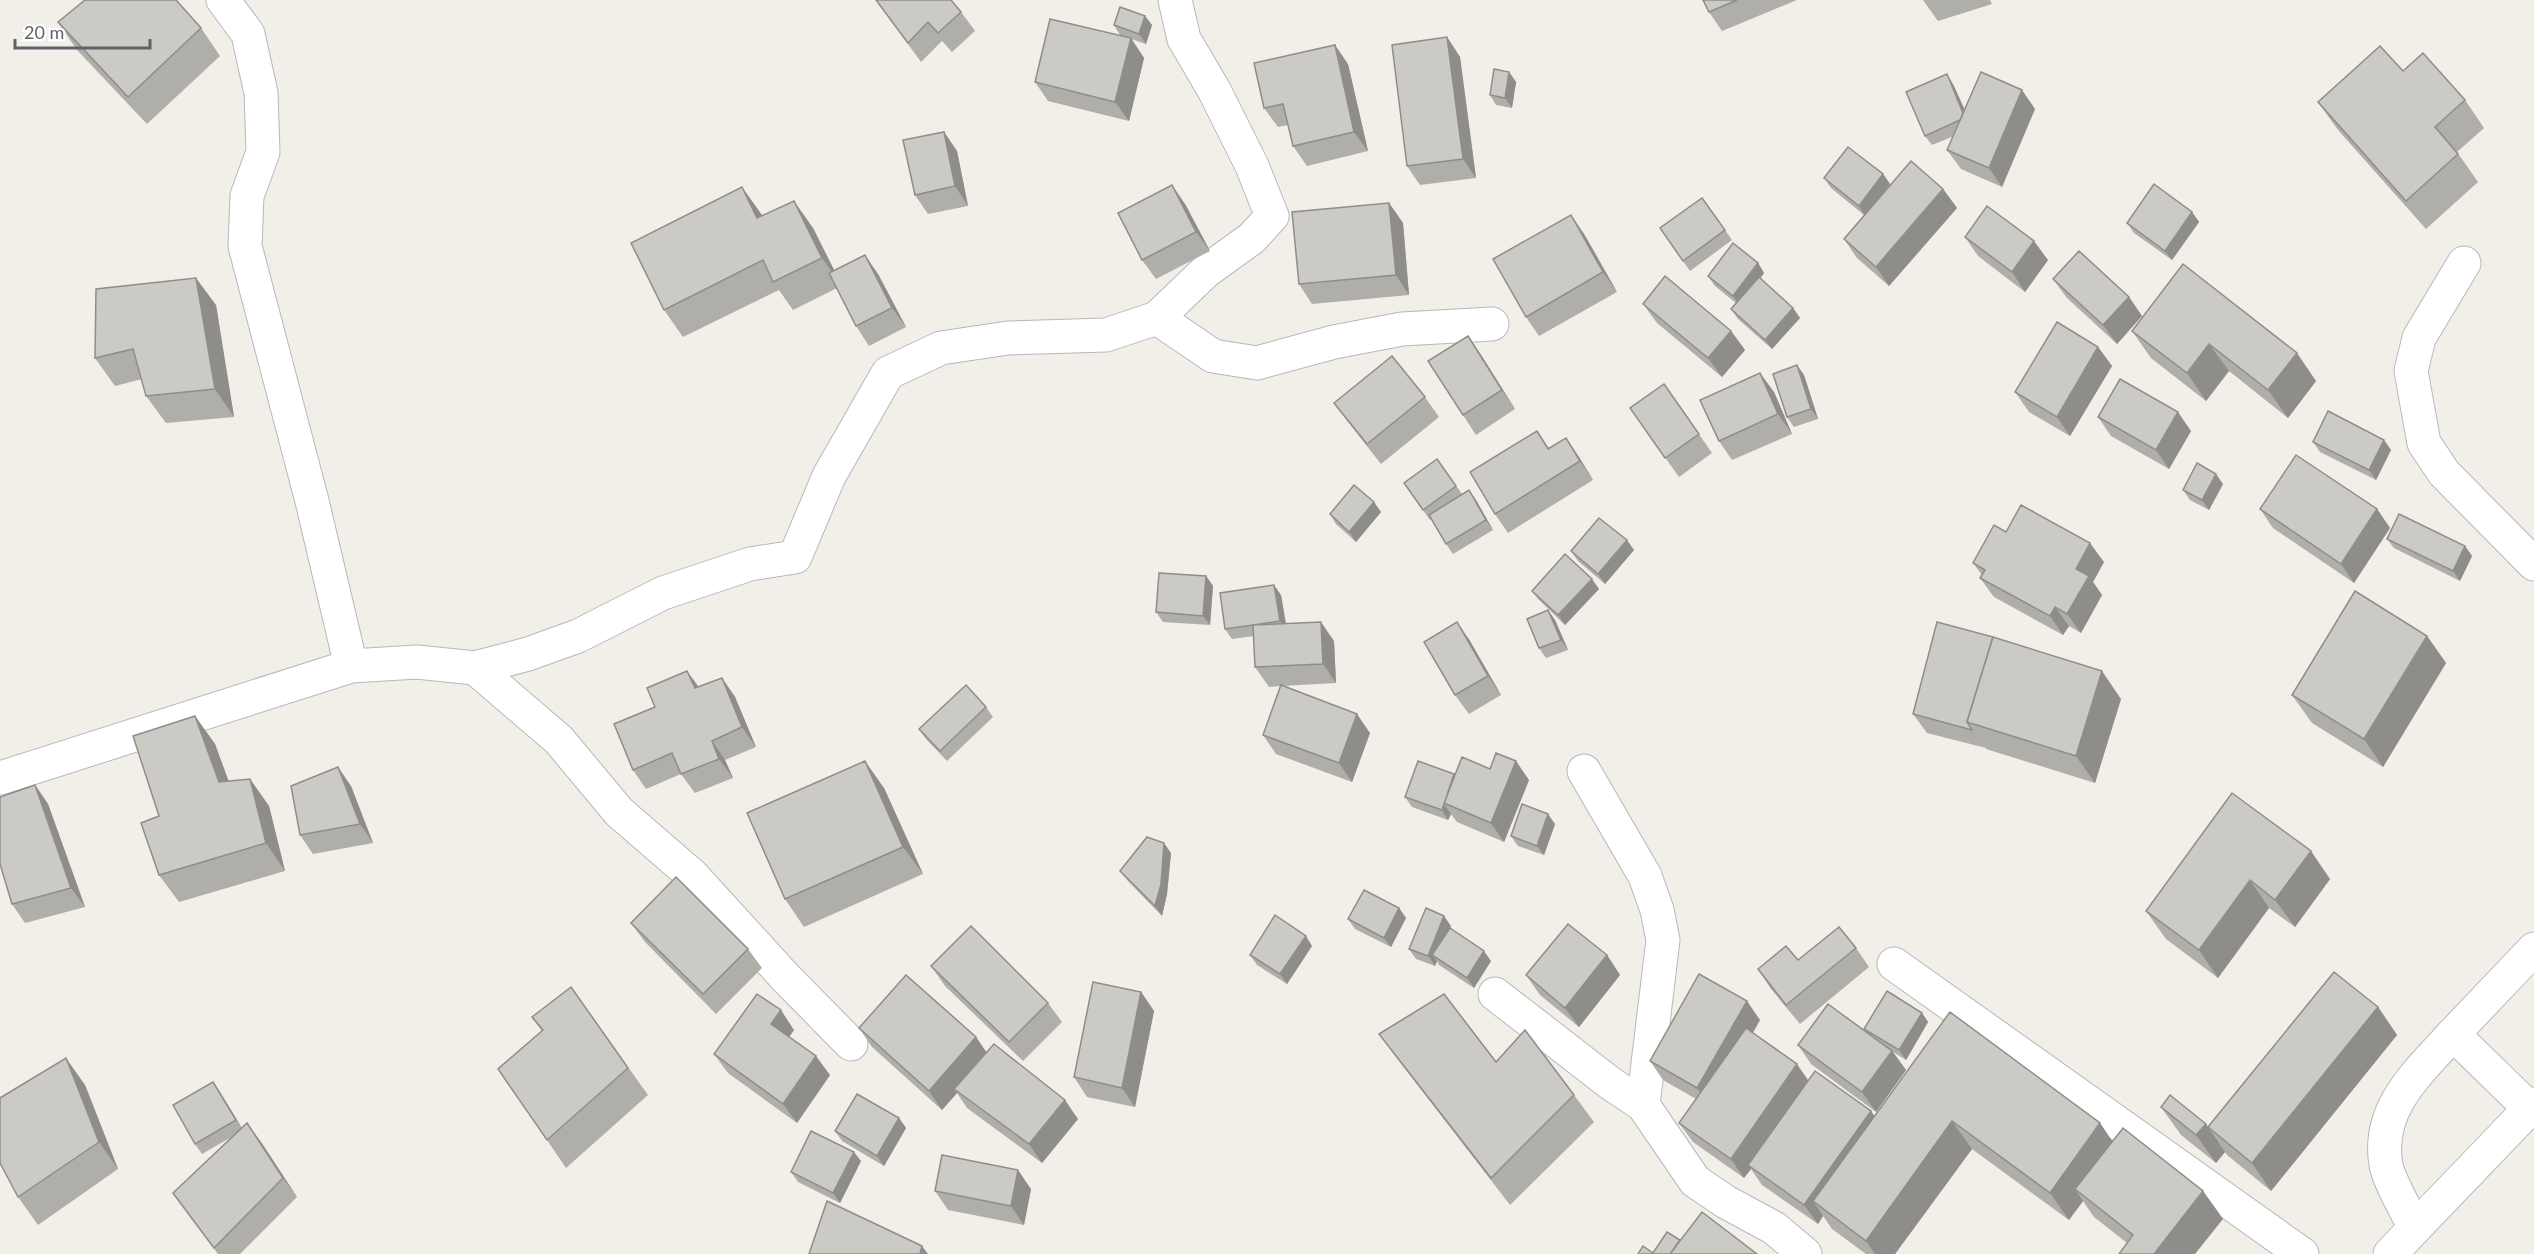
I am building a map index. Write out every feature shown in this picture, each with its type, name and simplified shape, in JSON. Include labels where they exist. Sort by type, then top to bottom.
[{"type":"street","points":[[223,0],[248,34],[261,93],[263,152],[247,196],[245,246],[312,501],[351,666]]},
{"type":"street","points":[[0,778],[351,666],[417,662],[475,668],[528,654],[578,636],[663,593],[750,564],[795,557],[829,476],[888,373],[941,348],[1008,338],[1106,335],[1157,318],[1205,272],[1252,238],[1272,216],[1247,156],[1214,90],[1184,39],[1175,0]]},
{"type":"street","points":[[2464,263],[2419,338],[2411,371],[2424,443],[2444,473],[2534,564]]},
{"type":"street","points":[[1157,318],[1213,356],[1257,363],[1334,342],[1402,329],[1492,324]]},
{"type":"street","points":[[475,668],[559,740],[619,812],[693,876],[786,978],[851,1044]]},
{"type":"street","points":[[1584,771],[1645,876],[1658,910],[1663,940],[1643,1105]]},
{"type":"street","points":[[2415,1228],[2386,1166],[2385,1129],[2403,1089],[2534,949]]},
{"type":"street","points":[[1894,964],[2302,1254]]},
{"type":"street","points":[[1495,994],[1610,1083],[1643,1105],[1695,1181],[1726,1202],[1774,1228],[1805,1254]]},
{"type":"street","points":[[2390,1254],[2532,1106],[2453,1034]]},
{"type":"building","points":[[85,0],[176,0],[201,28],[128,97],[58,22]]},
{"type":"building","points":[[876,0],[951,0],[961,12],[938,33],[928,22],[908,43]]},
{"type":"building","points":[[1703,0],[1737,0],[1709,12]]},
{"type":"building","points":[[1120,7],[1145,16],[1139,34],[1114,25]]},
{"type":"building","points":[[1050,19],[1131,38],[1115,102],[1035,82]]},
{"type":"building","points":[[1447,37],[1463,159],[1407,166],[1392,45]]},
{"type":"building","points":[[1335,45],[1354,132],[1293,146],[1283,104],[1264,108],[1254,63]]},
{"type":"building","points":[[2380,46],[2403,71],[2423,53],[2465,100],[2435,127],[2458,154],[2406,201],[2318,102]]},
{"type":"building","points":[[1494,69],[1509,72],[1505,98],[1490,95]]},
{"type":"building","points":[[1981,72],[2022,90],[1989,168],[1947,150]]},
{"type":"building","points":[[1947,74],[1963,113],[1960,120],[1925,136],[1906,92]]},
{"type":"building","points":[[944,132],[955,186],[915,195],[903,140]]},
{"type":"building","points":[[1848,147],[1883,174],[1859,206],[1824,178]]},
{"type":"building","points":[[1911,161],[1943,189],[1876,267],[1844,239]]},
{"type":"building","points":[[2154,184],[2192,212],[2165,251],[2127,223]]},
{"type":"building","points":[[1172,185],[1196,232],[1142,260],[1118,213]]},
{"type":"building","points":[[742,187],[757,218],[794,201],[822,258],[773,282],[763,260],[664,310],[631,243]]},
{"type":"building","points":[[1702,198],[1725,230],[1683,261],[1660,228]]},
{"type":"building","points":[[1389,203],[1396,275],[1299,284],[1292,212]]},
{"type":"building","points":[[1987,206],[2034,241],[2012,272],[1965,237]]},
{"type":"building","points":[[1571,215],[1603,272],[1526,317],[1493,259]]},
{"type":"building","points":[[1733,243],[1758,263],[1733,296],[1708,276]]},
{"type":"building","points":[[2079,251],[2129,297],[2103,325],[2053,279]]},
{"type":"building","points":[[865,255],[892,308],[856,326],[829,273]]},
{"type":"building","points":[[2183,264],[2297,353],[2268,390],[2209,344],[2187,373],[2132,331]]},
{"type":"building","points":[[1665,276],[1731,331],[1708,358],[1643,304]]},
{"type":"building","points":[[1759,277],[1793,308],[1765,340],[1731,309]]},
{"type":"building","points":[[196,278],[215,389],[146,396],[133,349],[95,358],[96,289]]},
{"type":"building","points":[[2057,322],[2098,347],[2057,417],[2015,392]]},
{"type":"building","points":[[1468,336],[1502,390],[1463,415],[1428,361]]},
{"type":"building","points":[[1392,356],[1425,397],[1367,444],[1334,403]]},
{"type":"building","points":[[1797,365],[1811,409],[1787,417],[1773,374]]},
{"type":"building","points":[[1760,373],[1778,414],[1719,441],[1700,400]]},
{"type":"building","points":[[2120,379],[2178,412],[2156,450],[2098,417]]},
{"type":"building","points":[[1664,384],[1699,434],[1665,458],[1630,408]]},
{"type":"building","points":[[2328,411],[2384,440],[2369,470],[2313,442]]},
{"type":"building","points":[[1537,431],[1548,449],[1566,438],[1580,461],[1495,514],[1470,472]]},
{"type":"building","points":[[2296,455],[2377,509],[2341,564],[2260,509]]},
{"type":"building","points":[[1437,459],[1456,486],[1423,510],[1404,483]]},
{"type":"building","points":[[2197,463],[2216,474],[2202,500],[2183,490]]},
{"type":"building","points":[[1354,485],[1374,502],[1349,532],[1330,514]]},
{"type":"building","points":[[1469,490],[1486,520],[1446,544],[1429,515]]},
{"type":"building","points":[[2021,505],[2090,543],[2076,569],[2089,576],[2067,614],[2055,607],[2050,616],[1980,578],[1985,570],[1973,563],[1994,525],[2006,532]]},
{"type":"building","points":[[2399,514],[2465,546],[2453,571],[2387,539]]},
{"type":"building","points":[[1599,518],[1627,540],[1598,574],[1571,551]]},
{"type":"building","points":[[1565,554],[1592,579],[1558,615],[1532,591]]},
{"type":"building","points":[[1159,573],[1206,576],[1203,616],[1156,612]]},
{"type":"building","points":[[1274,585],[1280,621],[1225,629],[1220,593]]},
{"type":"building","points":[[2355,591],[2427,636],[2364,739],[2292,695]]},
{"type":"building","points":[[1548,610],[1561,640],[1539,648],[1527,619]]},
{"type":"building","points":[[1321,622],[1323,664],[1255,667],[1253,625]]},
{"type":"building","points":[[1457,622],[1488,676],[1455,695],[1424,642]]},
{"type":"building","points":[[1937,622],[1993,637],[1967,722],[1972,730],[1913,714]]},
{"type":"building","points":[[1993,637],[2102,671],[2076,756],[1967,722]]},
{"type":"building","points":[[687,671],[695,688],[722,678],[742,727],[712,741],[719,759],[681,774],[672,753],[633,770],[614,724],[655,707],[647,688]]},
{"type":"building","points":[[966,685],[986,707],[940,751],[919,729]]},
{"type":"building","points":[[1281,685],[1357,714],[1339,763],[1263,735]]},
{"type":"building","points":[[195,716],[219,782],[250,779],[266,843],[159,875],[141,823],[159,816],[133,736]]},
{"type":"building","points":[[1496,753],[1516,761],[1491,823],[1444,803],[1462,757],[1490,769]]},
{"type":"building","points":[[865,761],[903,847],[785,899],[747,813]]},
{"type":"building","points":[[1418,761],[1454,774],[1442,810],[1405,797]]},
{"type":"building","points":[[338,767],[360,824],[300,835],[291,786]]},
{"type":"building","points":[[35,785],[71,888],[12,904],[0,864],[0,797]]},
{"type":"building","points":[[2232,793],[2311,851],[2275,900],[2250,880],[2199,950],[2146,911]]},
{"type":"building","points":[[1522,804],[1548,814],[1537,846],[1511,836]]},
{"type":"building","points":[[1147,837],[1164,843],[1161,884],[1155,906],[1120,871]]},
{"type":"building","points":[[676,877],[748,949],[703,994],[631,923]]},
{"type":"building","points":[[1364,890],[1399,908],[1384,938],[1348,919]]},
{"type":"building","points":[[1426,908],[1444,916],[1428,956],[1409,949]]},
{"type":"building","points":[[1275,915],[1306,936],[1280,974],[1250,955]]},
{"type":"building","points":[[1568,924],[1607,955],[1565,1008],[1526,975]]},
{"type":"building","points":[[971,926],[1048,1003],[1009,1042],[931,966]]},
{"type":"building","points":[[1839,927],[1856,948],[1786,1005],[1758,969],[1786,946],[1798,960]]},
{"type":"building","points":[[1450,928],[1484,951],[1467,978],[1432,955]]},
{"type":"building","points":[[2334,972],[2378,1007],[2252,1163],[2208,1127]]},
{"type":"building","points":[[1699,974],[1747,1001],[1697,1088],[1650,1061]]},
{"type":"building","points":[[906,975],[976,1037],[929,1091],[859,1028]]},
{"type":"building","points":[[1093,982],[1141,992],[1122,1088],[1074,1077]]},
{"type":"building","points":[[571,987],[628,1068],[547,1140],[498,1069],[543,1030],[532,1017]]},
{"type":"building","points":[[1887,991],[1922,1013],[1899,1050],[1864,1029]]},
{"type":"building","points":[[757,994],[781,1010],[771,1024],[816,1056],[783,1104],[714,1054]]},
{"type":"building","points":[[1444,994],[1496,1062],[1525,1030],[1574,1095],[1491,1178],[1379,1034]]},
{"type":"building","points":[[1828,1004],[1892,1051],[1862,1092],[1798,1045]]},
{"type":"building","points":[[1950,1012],[2100,1123],[2050,1193],[1952,1121],[1866,1241],[1813,1201]]},
{"type":"building","points":[[1746,1028],[1797,1064],[1731,1159],[1679,1123]]},
{"type":"building","points":[[994,1044],[1065,1100],[1029,1144],[954,1089]]},
{"type":"building","points":[[66,1058],[99,1142],[18,1197],[0,1163],[0,1098]]},
{"type":"building","points":[[1815,1071],[1871,1111],[1804,1205],[1748,1165]]},
{"type":"building","points":[[213,1082],[236,1120],[195,1144],[173,1105]]},
{"type":"building","points":[[857,1094],[899,1118],[877,1156],[835,1131]]},
{"type":"building","points":[[2170,1095],[2206,1124],[2196,1135],[2161,1107]]},
{"type":"building","points":[[247,1123],[283,1178],[214,1248],[173,1193]]},
{"type":"building","points":[[2123,1128],[2203,1191],[2154,1254],[2119,1254],[2133,1235],[2075,1189]]},
{"type":"building","points":[[811,1131],[854,1152],[833,1193],[791,1172]]},
{"type":"building","points":[[942,1155],[1018,1170],[1011,1206],[935,1191]]},
{"type":"building","points":[[827,1201],[922,1246],[920,1254],[809,1254]]},
{"type":"building","points":[[1702,1212],[1757,1254],[1670,1254]]},
{"type":"building","points":[[1667,1232],[1680,1240],[1670,1254],[1638,1254],[1643,1246],[1653,1253]]}]
